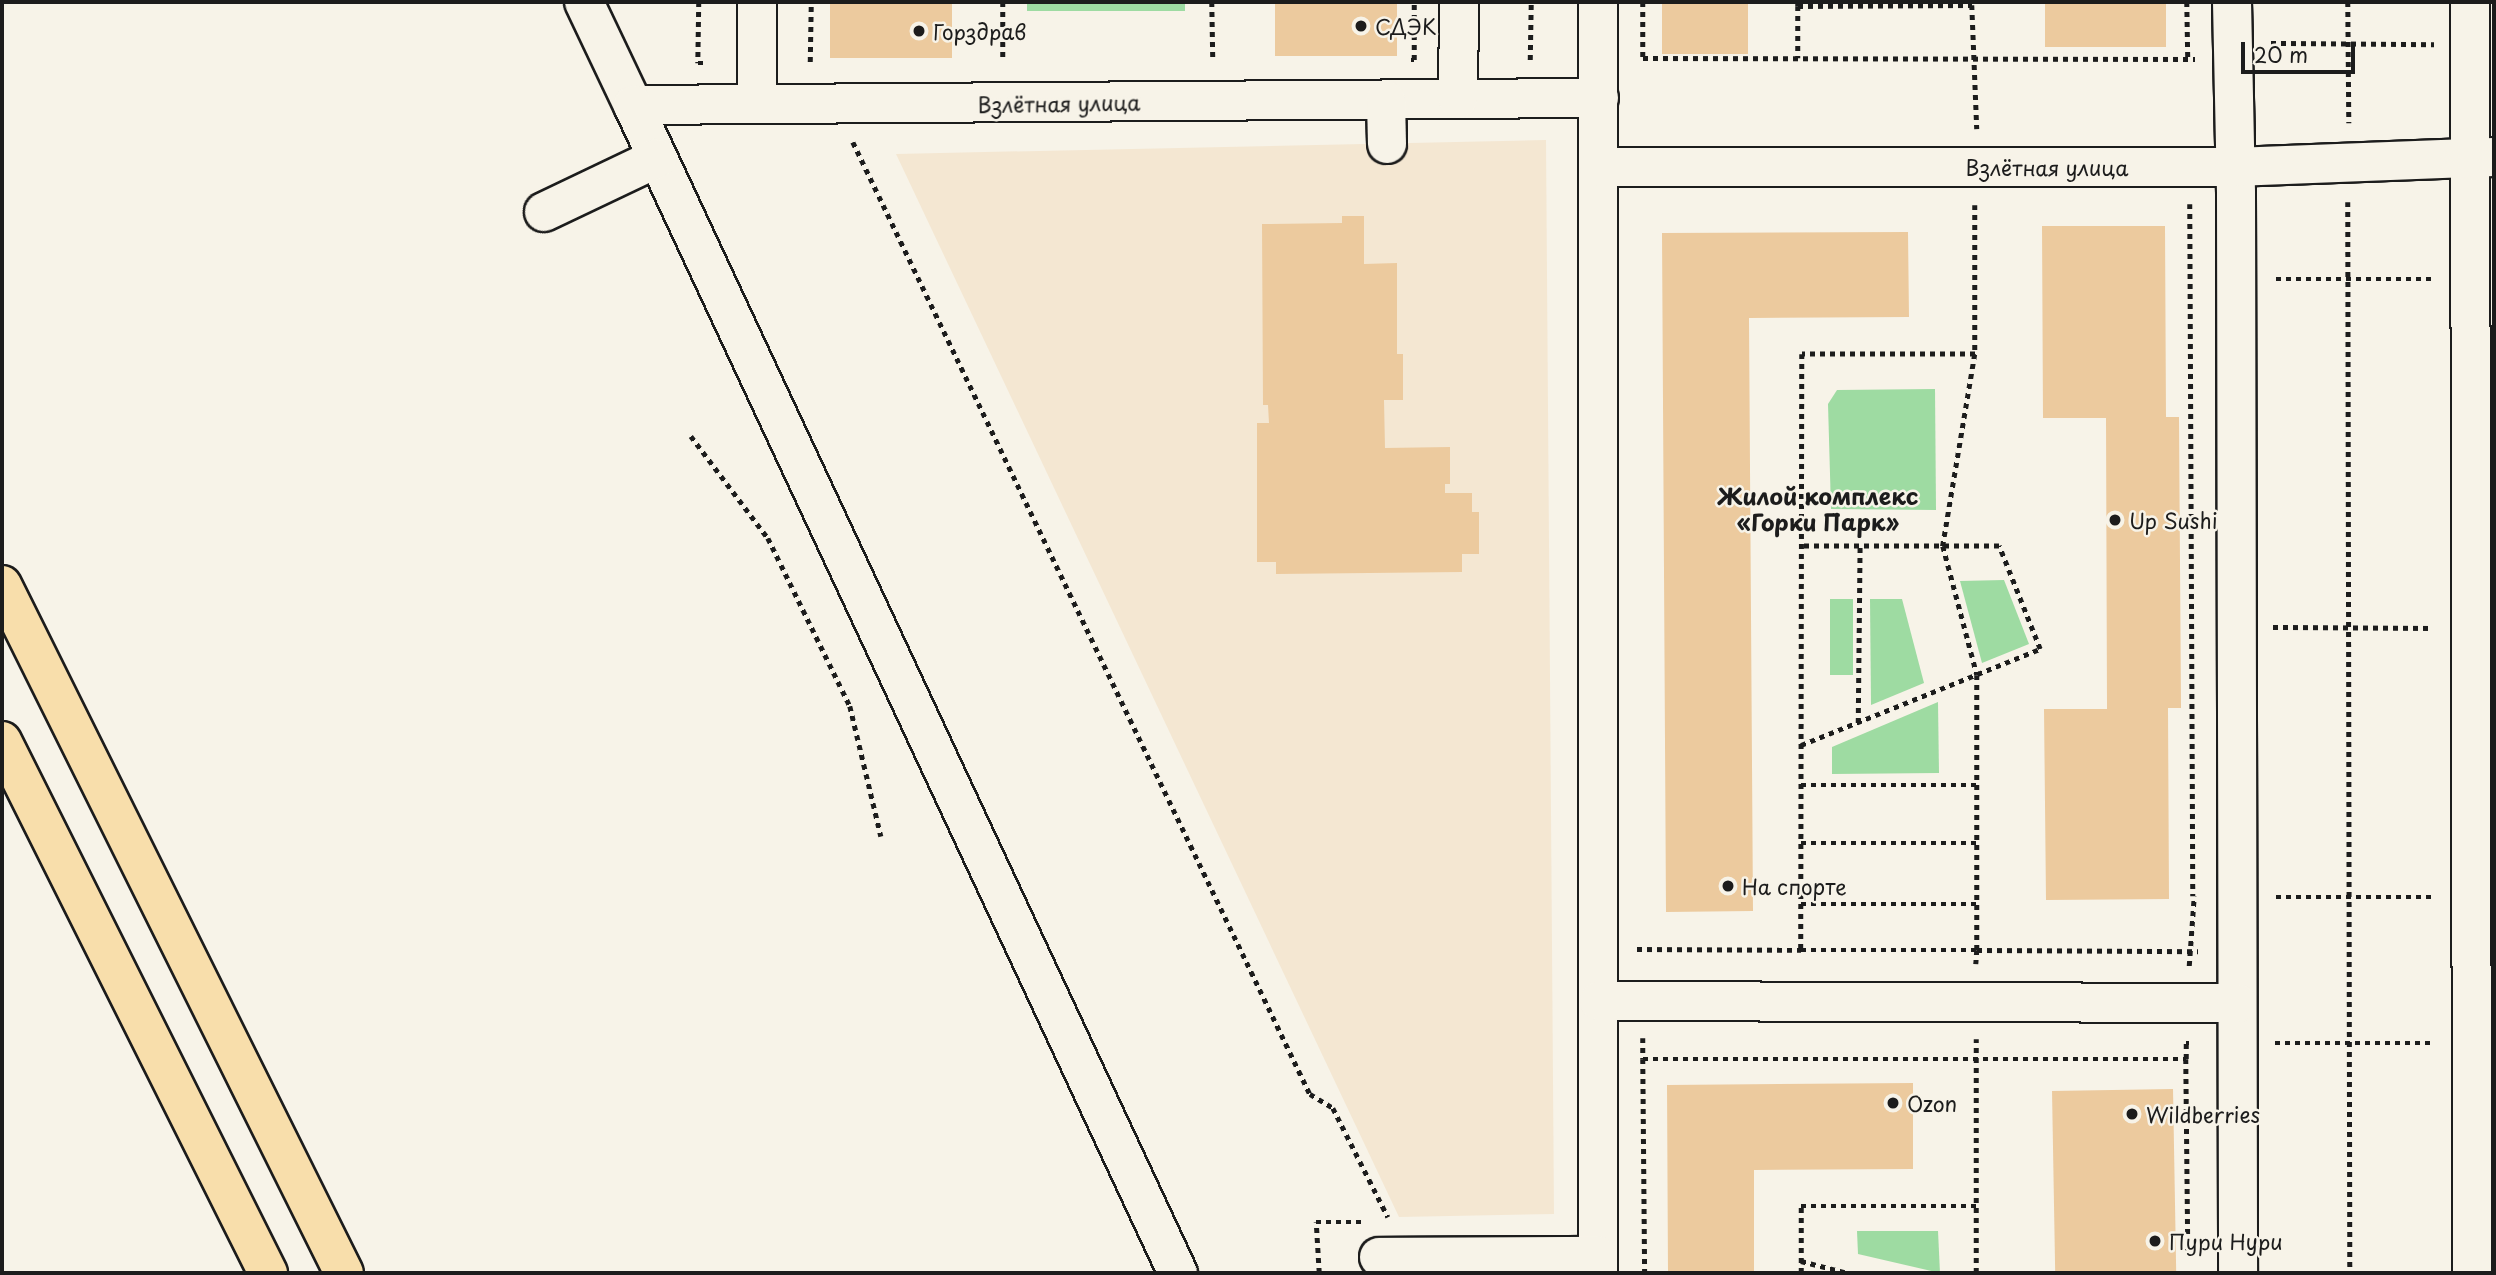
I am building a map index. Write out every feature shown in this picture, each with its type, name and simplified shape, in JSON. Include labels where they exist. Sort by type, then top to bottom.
[{"type":"highway","points":[[2,585],[344,1273]]},
{"type":"highway","points":[[2,741],[268,1273]]},
{"type":"street","points":[[584,2],[1178,1273]]},
{"type":"street","points":[[757,2],[757,103]]},
{"type":"street","points":[[1458,99],[1459,2]]},
{"type":"street","points":[[1384,1239],[1504,1265],[1598,1264],[1598,2]]},
{"type":"street","points":[[2232,2],[2236,279],[2238,1273]]},
{"type":"street","points":[[2470,2],[2470,44],[2483,158],[2470,279],[2472,1273]]},
{"type":"street","name":"Взлётная улица","points":[[633,105],[1599,98]]},
{"type":"street","points":[[1386,100],[1387,144]]},
{"type":"street","points":[[544,212],[657,158]]},
{"type":"street","name":"Взлётная улица","points":[[1599,167],[1977,167],[2235,180],[2349,163],[2483,158]]},
{"type":"street","points":[[1599,1002],[2237,1003]]},
{"type":"path","points":[[811,2],[810,62],[824,62]]},
{"type":"path","points":[[1003,2],[1003,61]]},
{"type":"path","points":[[1212,2],[1213,61]]},
{"type":"path","points":[[1223,2],[1270,2]]},
{"type":"path","points":[[1401,60],[1414,60],[1414,2]]},
{"type":"path","points":[[1643,2],[1643,58],[2188,59],[2232,51],[2348,44],[2470,44]]},
{"type":"path","points":[[2187,2],[2188,59]]},
{"type":"path","points":[[2348,2],[2350,1273]]},
{"type":"path","points":[[1798,58],[1798,4],[1972,3],[1977,167],[1975,354],[1943,546],[1977,675],[1976,1273]]},
{"type":"path","points":[[990,62],[1017,61]]},
{"type":"path","points":[[1199,61],[1226,61]]},
{"type":"path","points":[[834,103],[1310,1094],[1333,1108],[1384,1239]]},
{"type":"path","points":[[2197,1262],[2197,1250],[2188,1250],[2186,1059],[2186,1003],[2193,896],[2190,194],[2235,180]]},
{"type":"path","points":[[2236,279],[2470,279]]},
{"type":"path","points":[[1801,950],[1802,354],[1975,354]]},
{"type":"path","points":[[691,436],[768,538],[850,706],[881,836]]},
{"type":"path","points":[[1801,746],[2040,649],[1999,546],[1802,546]]},
{"type":"path","points":[[1858,723],[1860,546]]},
{"type":"path","points":[[2237,627],[2471,628]]},
{"type":"path","points":[[1801,785],[1977,785]]},
{"type":"path","points":[[1801,843],[1977,843]]},
{"type":"path","points":[[2193,896],[2472,897]]},
{"type":"path","points":[[1801,904],[1977,904]]},
{"type":"path","points":[[1640,935],[1640,949]]},
{"type":"path","points":[[1599,949],[2237,950]]},
{"type":"path","points":[[1643,1002],[1645,1273]]},
{"type":"path","points":[[2186,1044],[2472,1043]]},
{"type":"path","points":[[1643,1059],[2186,1059]]},
{"type":"path","points":[[1801,1273],[1801,1206],[1976,1206]]},
{"type":"path","points":[[1801,1261],[1848,1273]]},
{"type":"shaded area","points":[[1546,140],[1554,1214],[1399,1217],[896,154]]},
{"type":"green space","points":[[1027,2],[1185,2],[1185,11],[1027,11]]},
{"type":"green space","points":[[1935,389],[1936,510],[1831,509],[1828,404],[1837,390]]},
{"type":"green space","points":[[2004,580],[2029,644],[1982,663],[1960,581]]},
{"type":"green space","points":[[1830,599],[1853,599],[1853,675],[1830,675]]},
{"type":"green space","points":[[1870,599],[1902,599],[1924,683],[1871,705]]},
{"type":"green space","points":[[1938,702],[1939,773],[1832,774],[1832,747]]},
{"type":"green space","points":[[1857,1231],[1938,1231],[1940,1273],[1858,1254]]},
{"type":"building","points":[[830,2],[952,2],[952,58],[830,58]]},
{"type":"building","points":[[1275,2],[1397,2],[1397,56],[1275,56]]},
{"type":"building","points":[[1662,2],[1748,2],[1748,54],[1662,54]]},
{"type":"building","points":[[2045,2],[2166,2],[2166,47],[2045,47]]},
{"type":"building","points":[[1342,216],[1364,216],[1364,264],[1397,263],[1397,354],[1403,354],[1403,400],[1384,400],[1385,448],[1450,447],[1450,484],[1445,484],[1445,493],[1472,493],[1472,512],[1479,512],[1479,554],[1462,554],[1462,572],[1276,574],[1276,562],[1257,562],[1257,423],[1269,423],[1268,405],[1263,405],[1262,224],[1342,223]]},
{"type":"building","points":[[2042,226],[2165,226],[2166,417],[2179,417],[2181,708],[2168,708],[2169,899],[2046,900],[2044,709],[2107,709],[2106,418],[2043,418]]},
{"type":"building","points":[[1908,232],[1909,317],[1749,318],[1753,911],[1666,912],[1662,233]]},
{"type":"building","points":[[1913,1083],[1913,1169],[1754,1170],[1754,1273],[1668,1273],[1667,1085]]},
{"type":"building","points":[[2173,1089],[2176,1273],[2055,1273],[2052,1091]]},
{"type":"place","name":"СДЭК","points":[[1361,26]]},
{"type":"place","name":"Горздрав","points":[[919,31]]},
{"type":"place","name":"Up Sushi","points":[[2115,520]]},
{"type":"place","name":"На спорте","points":[[1728,886]]},
{"type":"place","name":"Ozon","points":[[1893,1103]]},
{"type":"place","name":"Wildberries","points":[[2132,1114]]},
{"type":"place","name":"Пури Нури","points":[[2155,1241]]},
{"type":"district","name":"Жилой комплекс «Горки Парк»","points":[[1818,509]]}]
